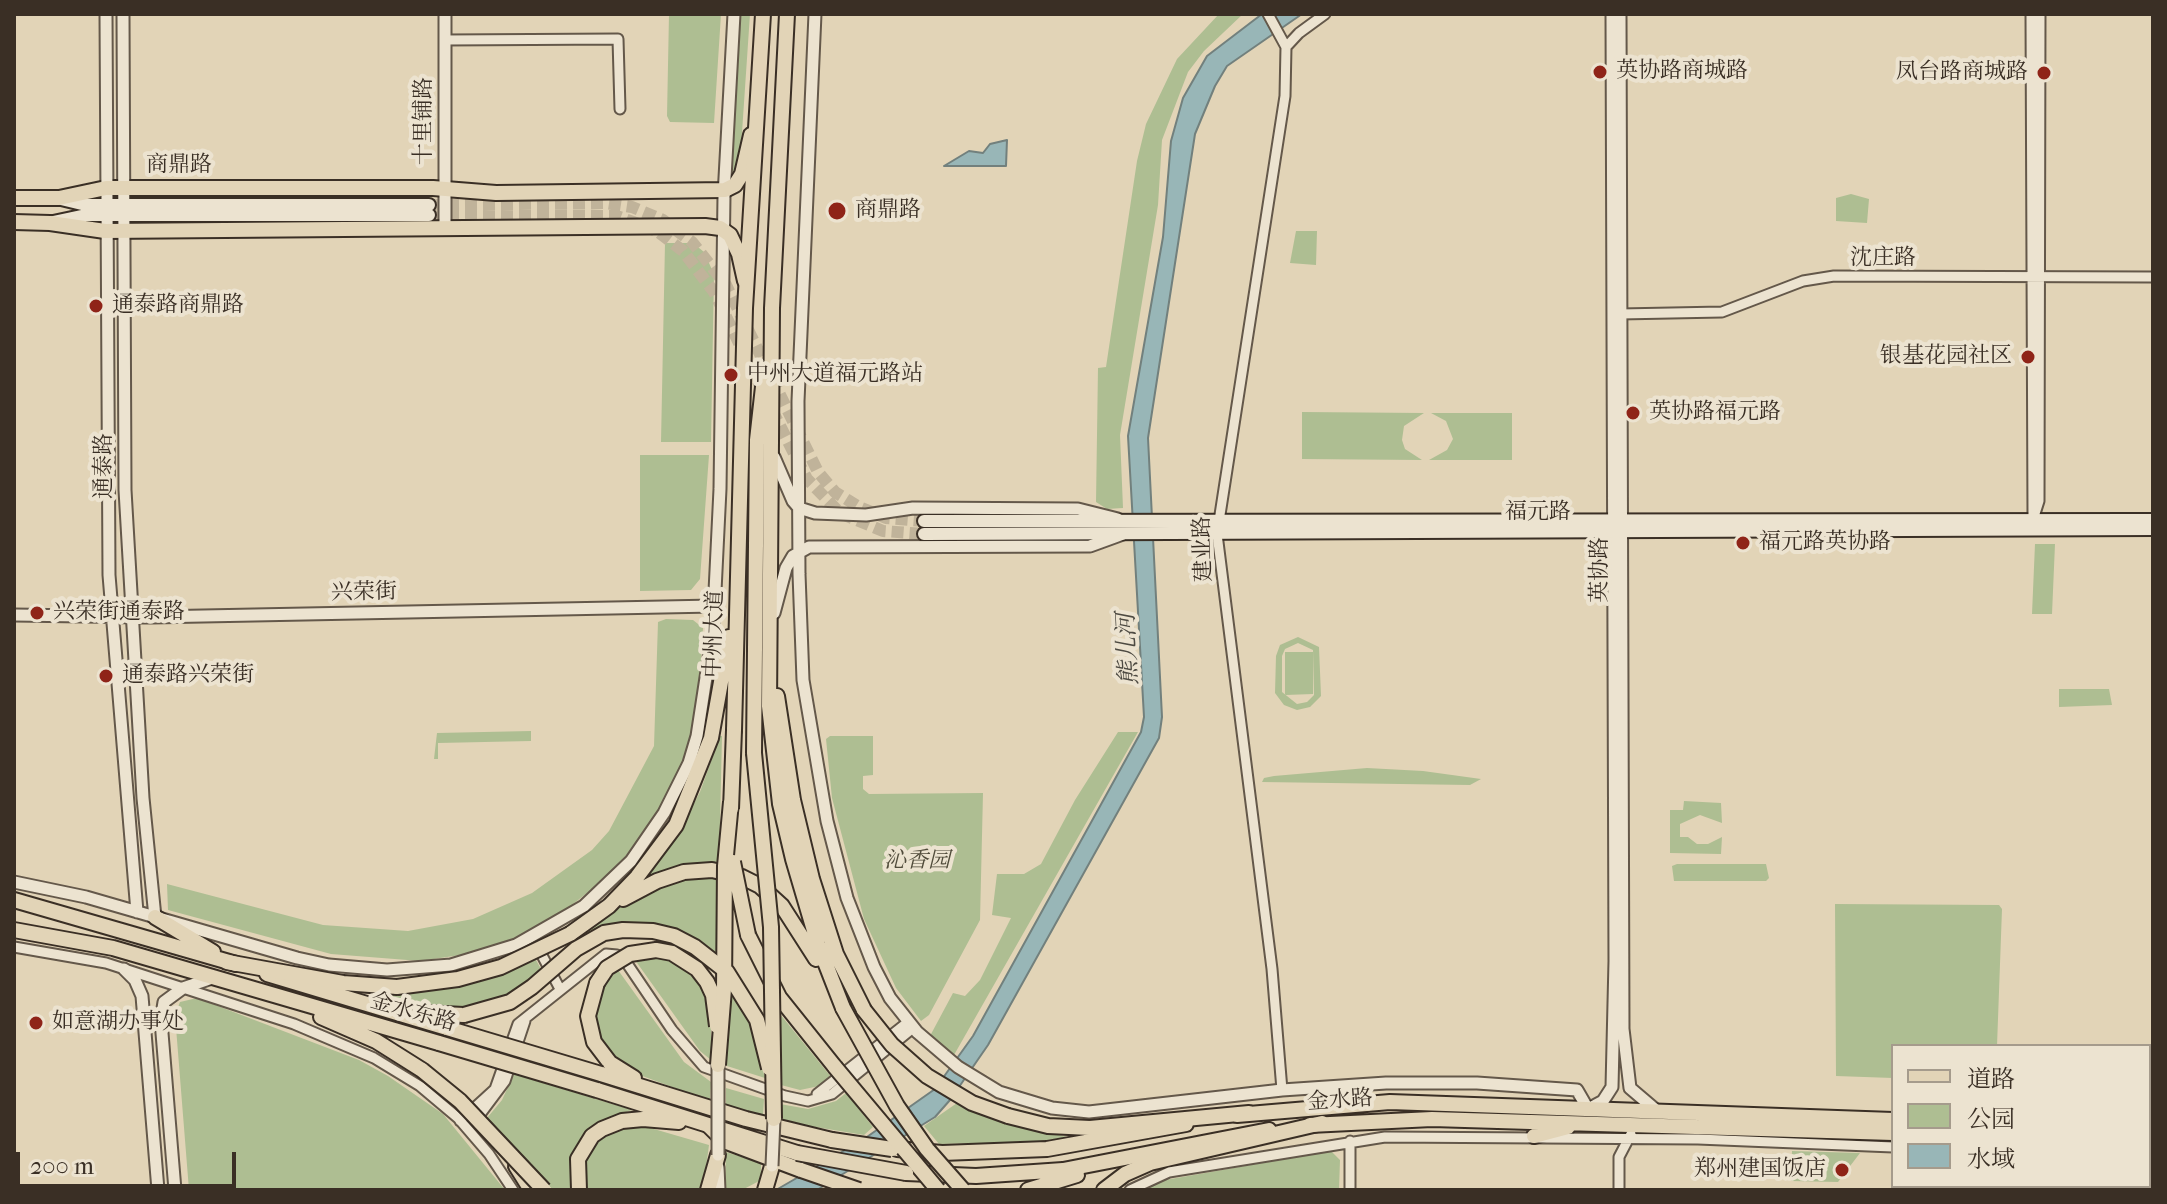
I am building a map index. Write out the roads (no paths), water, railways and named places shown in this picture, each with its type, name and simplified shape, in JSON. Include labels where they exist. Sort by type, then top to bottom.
[{"type":"main road","name":"中州大道","points":[[763,14],[746,288],[731,802],[734,875],[748,935],[779,997],[938,1190]]},
{"type":"main road","points":[[787,14],[772,308],[769,706],[780,804],[808,914],[843,1008]]},
{"type":"main road","points":[[725,190],[731,188],[742,174],[758,100]]},
{"type":"main road","name":"商鼎路","points":[[14,198],[59,198],[106,188],[445,189],[496,193],[725,190]]},
{"type":"main road","points":[[59,198],[106,210]]},
{"type":"main road","points":[[50,223],[106,210],[429,210]]},
{"type":"main road","points":[[14,222],[50,223],[105,231],[705,226],[724,230],[739,254],[746,288]]},
{"type":"main road","points":[[772,308],[757,440],[754,753],[771,927],[774,1119]]},
{"type":"main road","points":[[609,906],[637,877],[676,825],[711,738],[728,648],[741,473]]},
{"type":"main road","name":"福元路","points":[[1617,526],[2153,520]]},
{"type":"main road","name":"福元路","points":[[924,528],[1617,526],[2153,529]]},
{"type":"main road","points":[[769,637],[784,749],[805,851],[832,944],[864,1010],[892,1045],[927,1076],[972,1103],[1048,1126],[1090,1128],[1249,1113]]},
{"type":"main road","points":[[718,1065],[724,989],[725,866],[731,802]]},
{"type":"main road","points":[[155,917],[227,962],[343,983],[397,987],[436,983],[501,967],[570,934],[609,906],[657,881],[684,872],[712,870],[751,881],[772,895],[795,920],[897,1106],[927,1149],[963,1190]]},
{"type":"main road","name":"金水东路","points":[[14,900],[682,1099],[832,1140]]},
{"type":"main road","points":[[348,998],[436,1015],[464,1015],[510,1002],[576,949],[604,933],[638,929],[674,936],[718,963],[749,1003],[764,1042],[774,1119]]},
{"type":"main road","name":"金水东路","points":[[14,930],[89,942],[215,977],[597,1090],[797,1153]]},
{"type":"main road","points":[[682,1099],[619,1070],[600,1052],[588,1016],[597,983],[607,968],[630,954],[656,950],[684,959],[697,969],[713,995],[718,1065]]},
{"type":"main road","points":[[215,977],[354,1029],[422,1070],[460,1101],[544,1190]]},
{"type":"main road","name":"金水路","points":[[832,1140],[942,1153],[1047,1149],[1249,1113],[1390,1102],[1588,1115],[1643,1124],[1891,1133]]},
{"type":"main road","name":"金水路","points":[[797,1153],[906,1173],[1027,1174],[1138,1156],[1235,1135],[1322,1123],[1657,1111],[1891,1120]]},
{"type":"main road","points":[[1534,1136],[1588,1115]]},
{"type":"main road","points":[[579,1190],[576,1170],[585,1146],[602,1129],[622,1121],[643,1119],[708,1125],[724,1141],[859,1190]]},
{"type":"main road","points":[[1104,1190],[1125,1174],[1150,1163],[1322,1123]]},
{"type":"main road","points":[[508,1152],[531,1190]]},
{"type":"main road","points":[[708,1190],[718,1155]]},
{"type":"main road","points":[[1028,1190],[1138,1156]]},
{"type":"main road","points":[[768,1190],[772,1166]]},
{"type":"street","name":"通泰路","points":[[106,14],[106,503],[112,617],[137,912]]},
{"type":"street","name":"通泰路","points":[[123,14],[125,490],[131,617],[155,917]]},
{"type":"street","name":"十里铺路","points":[[445,14],[445,228]]},
{"type":"street","points":[[14,882],[137,912],[297,958],[363,970],[451,965],[493,953],[555,925],[605,888],[631,861],[664,813],[697,736],[714,606],[722,430],[725,190],[734,14]]},
{"type":"street","points":[[815,14],[799,355],[803,680],[827,821],[860,933],[884,988],[911,1025],[936,1050],[999,1092],[1052,1108],[1089,1112],[1282,1090],[1386,1083],[1491,1084],[1577,1090],[1588,1115]]},
{"type":"street","name":"建业路","points":[[1268,14],[1286,47],[1285,96],[1218,527],[1272,969],[1282,1090]]},
{"type":"street","points":[[1286,47],[1325,14]]},
{"type":"street","name":"英协路","points":[[1612,14],[1625,1074],[1636,1096],[1657,1111]]},
{"type":"street","name":"英协路","points":[[1588,1115],[1603,1101],[1614,1078],[1620,14]]},
{"type":"street","points":[[2031,14],[2039,501],[2033,520]]},
{"type":"street","points":[[2035,277],[2040,14]]},
{"type":"street","points":[[445,40],[618,39],[620,109]]},
{"type":"street","name":"沈庄路","points":[[1620,314],[1722,312],[1803,281],[1834,276],[2153,277]]},
{"type":"street","points":[[771,448],[784,484],[799,508],[815,513],[866,515],[913,508],[1078,509],[1127,527]]},
{"type":"street","points":[[769,637],[786,568],[799,550],[821,546],[1090,546],[1127,527]]},
{"type":"street","name":"兴荣街","points":[[14,615],[131,617],[714,606]]},
{"type":"street","points":[[532,937],[560,989]]},
{"type":"street","points":[[14,947],[59,953],[124,969],[294,1024],[374,1058],[420,1086],[460,1121],[513,1190]]},
{"type":"street","points":[[460,1121],[495,1089],[514,1030],[606,954],[617,955],[704,1067],[737,1081],[799,1099],[818,1099],[832,1094],[911,1025]]},
{"type":"street","points":[[124,969],[135,980],[142,996],[158,1190]]},
{"type":"street","points":[[175,1190],[161,1021],[164,1002],[183,988],[215,977]]},
{"type":"street","points":[[468,1129],[505,1081],[528,1016]]},
{"type":"street","points":[[718,1065],[719,1190]]},
{"type":"street","points":[[772,1166],[774,1119]]},
{"type":"street","points":[[1619,1190],[1619,1157],[1628,1138],[1643,1124]]},
{"type":"street","points":[[1130,1190],[1169,1172],[1350,1141],[1410,1136],[1596,1137],[1891,1147]]},
{"type":"street","points":[[1596,1137],[1619,1157]]},
{"type":"street","points":[[1350,1141],[1350,1190]]},
{"type":"water","points":[[1262,14],[1302,14],[1227,66],[1195,134],[1148,438],[1162,717],[1159,738],[988,1045],[950,1100],[935,1117],[817,1190],[776,1190],[864,1139],[935,1089],[973,1036],[1141,732],[1144,717],[1128,436],[1163,237],[1171,141],[1183,98],[1207,56]]},
{"type":"water","points":[[1007,140],[1006,166],[944,166],[969,151],[983,153],[990,144]]},
{"type":"tunnel","points":[[429,205],[605,203],[632,207],[663,220],[692,242],[726,285],[818,472],[835,492],[859,507],[886,518],[924,521]]},
{"type":"tunnel","points":[[429,215],[617,216],[657,231],[683,251],[714,292],[764,394]]},
{"type":"tunnel","points":[[772,410],[807,479],[840,513],[883,531],[924,534]]},
{"type":"place","name":"英协路商城路","points":[[1600,72]]},
{"type":"place","name":"凤台路商城路","points":[[2044,73]]},
{"type":"place","name":"商鼎路","points":[[837,211]]},
{"type":"place","name":"通泰路商鼎路","points":[[96,306]]},
{"type":"place","name":"银基花园社区","points":[[2028,357]]},
{"type":"place","name":"中州大道福元路站","points":[[731,375]]},
{"type":"place","name":"英协路福元路","points":[[1633,413]]},
{"type":"place","name":"福元路英协路","points":[[1743,543]]},
{"type":"place","name":"兴荣街通泰路","points":[[37,613]]},
{"type":"place","name":"通泰路兴荣街","points":[[106,676]]},
{"type":"place","name":"如意湖办事处","points":[[36,1023]]},
{"type":"place","name":"郑州建国饭店","points":[[1842,1170]]},
{"type":"water label","name":"熊儿河","points":[[1129,649]]},
{"type":"park label","name":"沁香园","points":[[917,862]]}]
